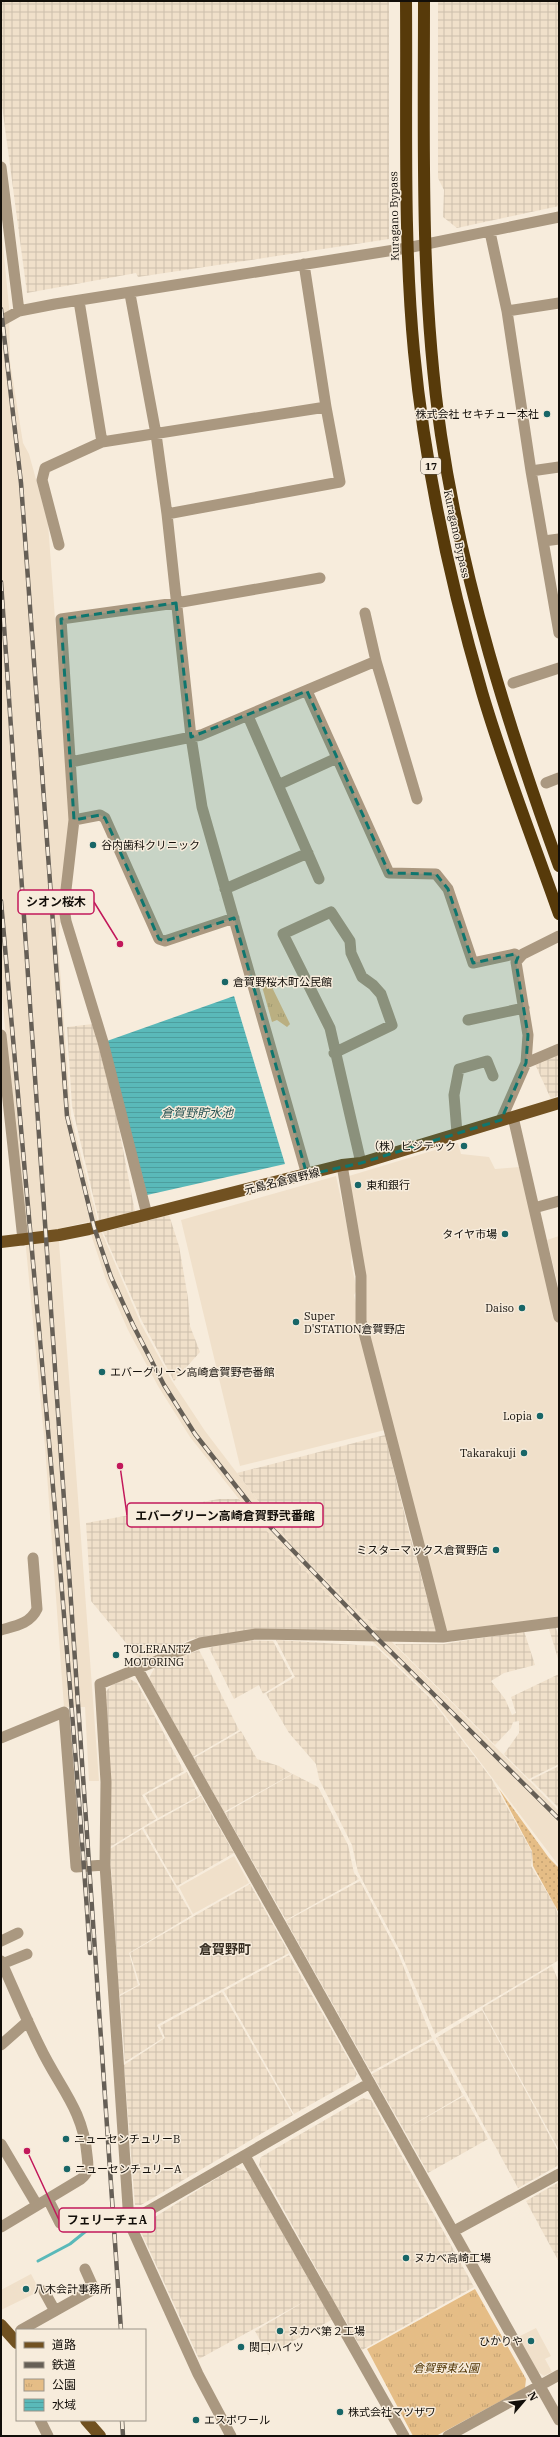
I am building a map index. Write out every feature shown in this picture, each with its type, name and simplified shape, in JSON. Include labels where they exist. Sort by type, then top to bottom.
[{"type":"highway","name":"Kuragano Bypass","points":[[406,1],[407,248],[415,361],[428,452],[448,556],[482,692],[559,914]]},
{"type":"highway","name":"Kuragano Bypass","points":[[424,1],[425,244],[432,350],[441,434],[463,553],[498,688],[524,771],[559,866]]},
{"type":"main road","name":"元島名倉賀野線","points":[[1,1242],[59,1235],[147,1215],[342,1165],[361,1163],[559,1103]]},
{"type":"main road","points":[[1,2325],[16,2335]]},
{"type":"main road","points":[[87,2421],[94,2434]]},
{"type":"street","points":[[1,167],[18,311]]},
{"type":"street","points":[[1,321],[18,311],[407,248],[559,217]]},
{"type":"street","points":[[490,232],[507,312],[531,471],[559,631]]},
{"type":"street","points":[[167,514],[340,482],[326,407],[304,264]]},
{"type":"street","points":[[130,294],[156,434],[167,514],[192,737],[202,807],[306,1175]]},
{"type":"street","points":[[79,301],[102,442]]},
{"type":"street","points":[[507,312],[559,303]]},
{"type":"street","points":[[59,545],[42,480],[44,468],[102,442],[326,407]]},
{"type":"street","points":[[531,471],[559,467]]},
{"type":"street","points":[[544,541],[559,539]]},
{"type":"street","points":[[147,1215],[103,1042],[66,921],[64,907],[74,820],[61,619],[176,604],[320,578]]},
{"type":"street","points":[[365,613],[376,661],[417,799]]},
{"type":"street","points":[[71,762],[192,737],[248,716],[376,661]]},
{"type":"street","points":[[513,683],[559,668]]},
{"type":"street","points":[[308,691],[389,873],[436,874],[448,889],[473,963],[515,954],[518,957]]},
{"type":"street","points":[[248,716],[319,879]]},
{"type":"street","points":[[278,785],[338,758]]},
{"type":"street","points":[[546,783],[559,778]]},
{"type":"street","points":[[74,820],[100,815],[105,818],[159,939],[165,941],[234,918]]},
{"type":"street","points":[[225,889],[308,853]]},
{"type":"street","points":[[334,1053],[392,1025],[381,994],[373,984],[362,977],[351,953],[350,941],[331,912],[282,934],[330,1028],[334,1053],[361,1163]]},
{"type":"street","points":[[501,1120],[526,1063],[528,1035],[516,962],[518,957],[559,936]]},
{"type":"street","points":[[468,1020],[524,1008]]},
{"type":"street","points":[[1,1035],[22,1240]]},
{"type":"street","points":[[526,1063],[559,1049]]},
{"type":"street","points":[[457,1133],[454,1095],[459,1069],[487,1061],[493,1076]]},
{"type":"street","points":[[513,1117],[559,1317]]},
{"type":"street","points":[[342,1165],[361,1276],[361,1322],[443,1638]]},
{"type":"street","points":[[534,1208],[559,1201]]},
{"type":"street","points":[[1,1630],[23,1623],[34,1616],[36,1610],[32,1558]]},
{"type":"street","points":[[231,2436],[198,2374],[130,2222],[105,1865],[106,1782],[100,1684],[200,1643],[256,1634],[443,1638],[559,1622]]},
{"type":"street","points":[[137,1668],[559,2420]]},
{"type":"street","points":[[1,1738],[64,1712],[76,1867],[105,1865]]},
{"type":"street","points":[[1,1941],[18,1933]]},
{"type":"street","points":[[1,2227],[87,2175],[88,2168],[85,2133],[78,2115],[40,2049],[2,1963],[26,1954]]},
{"type":"street","points":[[1,2045],[28,2021]]},
{"type":"street","points":[[130,2222],[370,2083]]},
{"type":"street","points":[[1,2144],[37,2205]]},
{"type":"street","points":[[245,2156],[404,2436]]},
{"type":"street","points":[[454,2231],[559,2174]]},
{"type":"street","points":[[48,2199],[60,2223]]},
{"type":"street","points":[[26,2329],[94,2288],[84,2269]]},
{"type":"street","points":[[44,2291],[55,2311]]},
{"type":"street","points":[[448,2436],[559,2375]]},
{"type":"street","points":[[40,2421],[48,2436]]},
{"type":"highlighted area","points":[[176,603],[191,737],[307,691],[389,873],[436,874],[448,889],[473,963],[515,954],[518,957],[516,962],[528,1035],[526,1063],[501,1120],[361,1163],[307,1175],[234,918],[165,941],[159,939],[105,818],[100,815],[74,820],[61,619]]},
{"type":"shaded area","points":[[1,1],[389,1],[389,239],[138,277],[136,273],[27,293],[1,98]]},
{"type":"shaded area","points":[[438,1],[559,1],[559,206],[457,228],[443,217],[444,190],[438,178]]},
{"type":"shaded area","points":[[1,225],[9,307],[10,362],[23,443],[29,454],[48,523],[70,824],[58,942],[71,1116],[99,1226],[141,1324],[172,1381],[205,1431],[297,1552],[387,1637],[559,1811],[559,1866],[431,1697],[368,1637],[254,1518],[190,1437],[158,1386],[128,1330],[106,1280],[87,1222],[58,1229],[99,1781],[89,1781],[85,1707],[64,1707],[45,1447],[1,986]]},
{"type":"shaded area","points":[[93,1024],[116,1113],[135,1212],[99,1221],[72,1106],[67,1027]]},
{"type":"shaded area","points":[[559,1052],[559,1095],[551,1099],[534,1062]]},
{"type":"shaded area","points":[[458,1143],[461,1154],[489,1157],[495,1169],[519,1167],[559,1329],[559,1616],[449,1634],[444,1628],[363,1322],[349,1176]]},
{"type":"shaded area","points":[[336,1176],[352,1249],[351,1263],[357,1290],[354,1295],[385,1430],[240,1466],[181,1220]]},
{"type":"shaded area","points":[[169,1215],[179,1246],[188,1298],[190,1326],[200,1352],[174,1381],[142,1321],[103,1232]]},
{"type":"shaded area","points":[[559,1236],[559,1289],[547,1240]]},
{"type":"shaded area","points":[[385,1435],[409,1532],[437,1634],[383,1634],[297,1552],[237,1473]]},
{"type":"shaded area","points":[[219,1499],[239,1499],[254,1518],[365,1633],[238,1632],[192,1639],[141,1661],[91,1601],[86,1523]]},
{"type":"shaded area","points":[[556,1628],[559,1638],[559,1662],[549,1629]]},
{"type":"shaded area","points":[[524,1631],[535,1665],[504,1673],[491,1681],[505,1699],[512,1715],[516,1713],[511,1697],[559,1674],[559,1764],[529,1779],[504,1754],[519,1733],[519,1721],[513,1722],[511,1728],[495,1745],[395,1644],[444,1644]]},
{"type":"shaded area","points":[[239,1640],[273,1641],[292,1676],[263,1694],[259,1685],[234,1699],[209,1648]]},
{"type":"shaded area","points":[[276,1640],[375,1646],[430,1698],[491,1778],[532,1852],[531,1866],[554,1904],[559,1917],[559,1960],[435,2034],[400,1951],[358,1872],[352,1845],[319,1779],[316,1764],[289,1733],[266,1694],[295,1677]]},
{"type":"shaded area","points":[[199,1650],[239,1730],[193,1757],[149,1678],[155,1667]]},
{"type":"shaded area","points":[[128,1678],[137,1683],[184,1771],[142,1795],[156,1819],[110,1847],[105,1692],[112,1685]]},
{"type":"shaded area","points":[[241,1731],[257,1759],[279,1766],[292,1774],[224,1812],[194,1758]]},
{"type":"shaded area","points":[[559,1766],[559,1808],[531,1780]]},
{"type":"shaded area","points":[[187,1772],[199,1796],[158,1818],[145,1795]]},
{"type":"shaded area","points":[[293,1774],[318,1787],[348,1845],[354,1873],[359,1879],[286,1920],[225,1813]]},
{"type":"shaded area","points":[[201,1796],[234,1853],[177,1886],[144,1828]]},
{"type":"shaded area","points":[[142,1829],[192,1915],[129,1953],[138,1985],[119,1995],[110,1849]]},
{"type":"shaded area","points":[[234,1856],[249,1883],[193,1914],[179,1887]]},
{"type":"shaded area","points":[[360,1881],[398,1953],[432,2038],[371,2072],[286,1921]]},
{"type":"shaded area","points":[[250,1884],[289,1953],[157,2025],[163,2038],[125,2062],[120,1996],[140,1985],[130,1953]]},
{"type":"shaded area","points":[[289,1955],[357,2074],[354,2080],[294,2114],[224,1991]]},
{"type":"shaded area","points":[[552,1966],[559,1982],[559,2150],[482,2008]]},
{"type":"shaded area","points":[[222,1992],[293,2115],[141,2205],[135,2205],[124,2065],[165,2038],[160,2026]]},
{"type":"shaded area","points":[[482,2010],[559,2153],[559,2165],[518,2188],[436,2038]]},
{"type":"shaded area","points":[[433,2040],[463,2095],[404,2130],[372,2074]]},
{"type":"shaded area","points":[[464,2096],[488,2139],[428,2173],[404,2130]]},
{"type":"shaded area","points":[[363,2098],[371,2100],[474,2287],[362,2350],[342,2314],[268,2355],[255,2331],[307,2300],[199,2359],[141,2232],[142,2225],[235,2167],[248,2172],[317,2294],[327,2288],[259,2165],[261,2157]]},
{"type":"shaded area","points":[[559,2182],[559,2262],[526,2201]]},
{"type":"shaded area","points":[[31,2274],[40,2291],[1,2310],[1,2290]]},
{"type":"shaded area","points":[[536,2328],[551,2356],[545,2359],[552,2372],[544,2376],[538,2372],[518,2337]]},
{"type":"green space","points":[[268,979],[290,1024],[287,1027],[277,1020],[272,1022],[261,983]]},
{"type":"green space","points":[[499,1789],[549,1858],[559,1868],[559,1913],[533,1866],[532,1851]]},
{"type":"green space","name":"倉賀野東公園","points":[[475,2289],[526,2379],[525,2388],[436,2436],[413,2436],[367,2349]]},
{"type":"water","name":"倉賀野貯水池","points":[[234,996],[285,1164],[147,1195],[107,1041]]},
{"type":"waterway","points":[[38,2261],[70,2244],[96,2223]]},
{"type":"railway","points":[[1,309],[21,483],[67,1116],[94,1227],[111,1277],[133,1325],[164,1385],[195,1434],[257,1513],[377,1638],[559,1819]]},
{"type":"railway","points":[[1,582],[121,2329]]},
{"type":"railway","points":[[1,901],[59,1558],[81,1821],[90,1953]]},
{"type":"railway","points":[[122,2421],[123,2436]]},
{"type":"place","name":"株式会社 セキチュー本社","points":[[547,414]]},
{"type":"place","name":"谷内歯科クリニック","points":[[93,845]]},
{"type":"place","name":"シオン桜木","points":[[120,944]]},
{"type":"place","name":"倉賀野桜木町公民館","points":[[225,982]]},
{"type":"place","name":"（株）ビジテック","points":[[464,1146]]},
{"type":"place","name":"東和銀行","points":[[358,1185]]},
{"type":"place","name":"タイヤ市場","points":[[505,1234]]},
{"type":"place","name":"Daiso","points":[[522,1308]]},
{"type":"place","name":"Super D'STATION倉賀野店","points":[[296,1322]]},
{"type":"place","name":"エバーグリーン高崎倉賀野壱番館","points":[[102,1372]]},
{"type":"place","name":"Lopia","points":[[540,1416]]},
{"type":"place","name":"Takarakuji","points":[[524,1453]]},
{"type":"place","name":"エバーグリーン高崎倉賀野弐番館","points":[[120,1466]]},
{"type":"place","name":"ミスターマックス倉賀野店","points":[[496,1550]]},
{"type":"place","name":"TOLERANTZ MOTORING","points":[[116,1655]]},
{"type":"place","name":"ニューセンチュリーB","points":[[66,2139]]},
{"type":"place","name":"フェリーチェA","points":[[27,2151]]},
{"type":"place","name":"ニューセンチュリーA","points":[[67,2169]]},
{"type":"place","name":"ヌカべ高崎工場","points":[[406,2258]]},
{"type":"place","name":"八木会計事務所","points":[[26,2289]]},
{"type":"place","name":"ヌカべ第２工場","points":[[280,2331]]},
{"type":"place","name":"ひかりや","points":[[531,2341]]},
{"type":"place","name":"関口ハイツ","points":[[241,2347]]},
{"type":"place","name":"株式会社マツザワ","points":[[340,2412]]},
{"type":"place","name":"エスポワール","points":[[196,2420]]},
{"type":"district","name":"倉賀野町","points":[[225,1949]]}]
